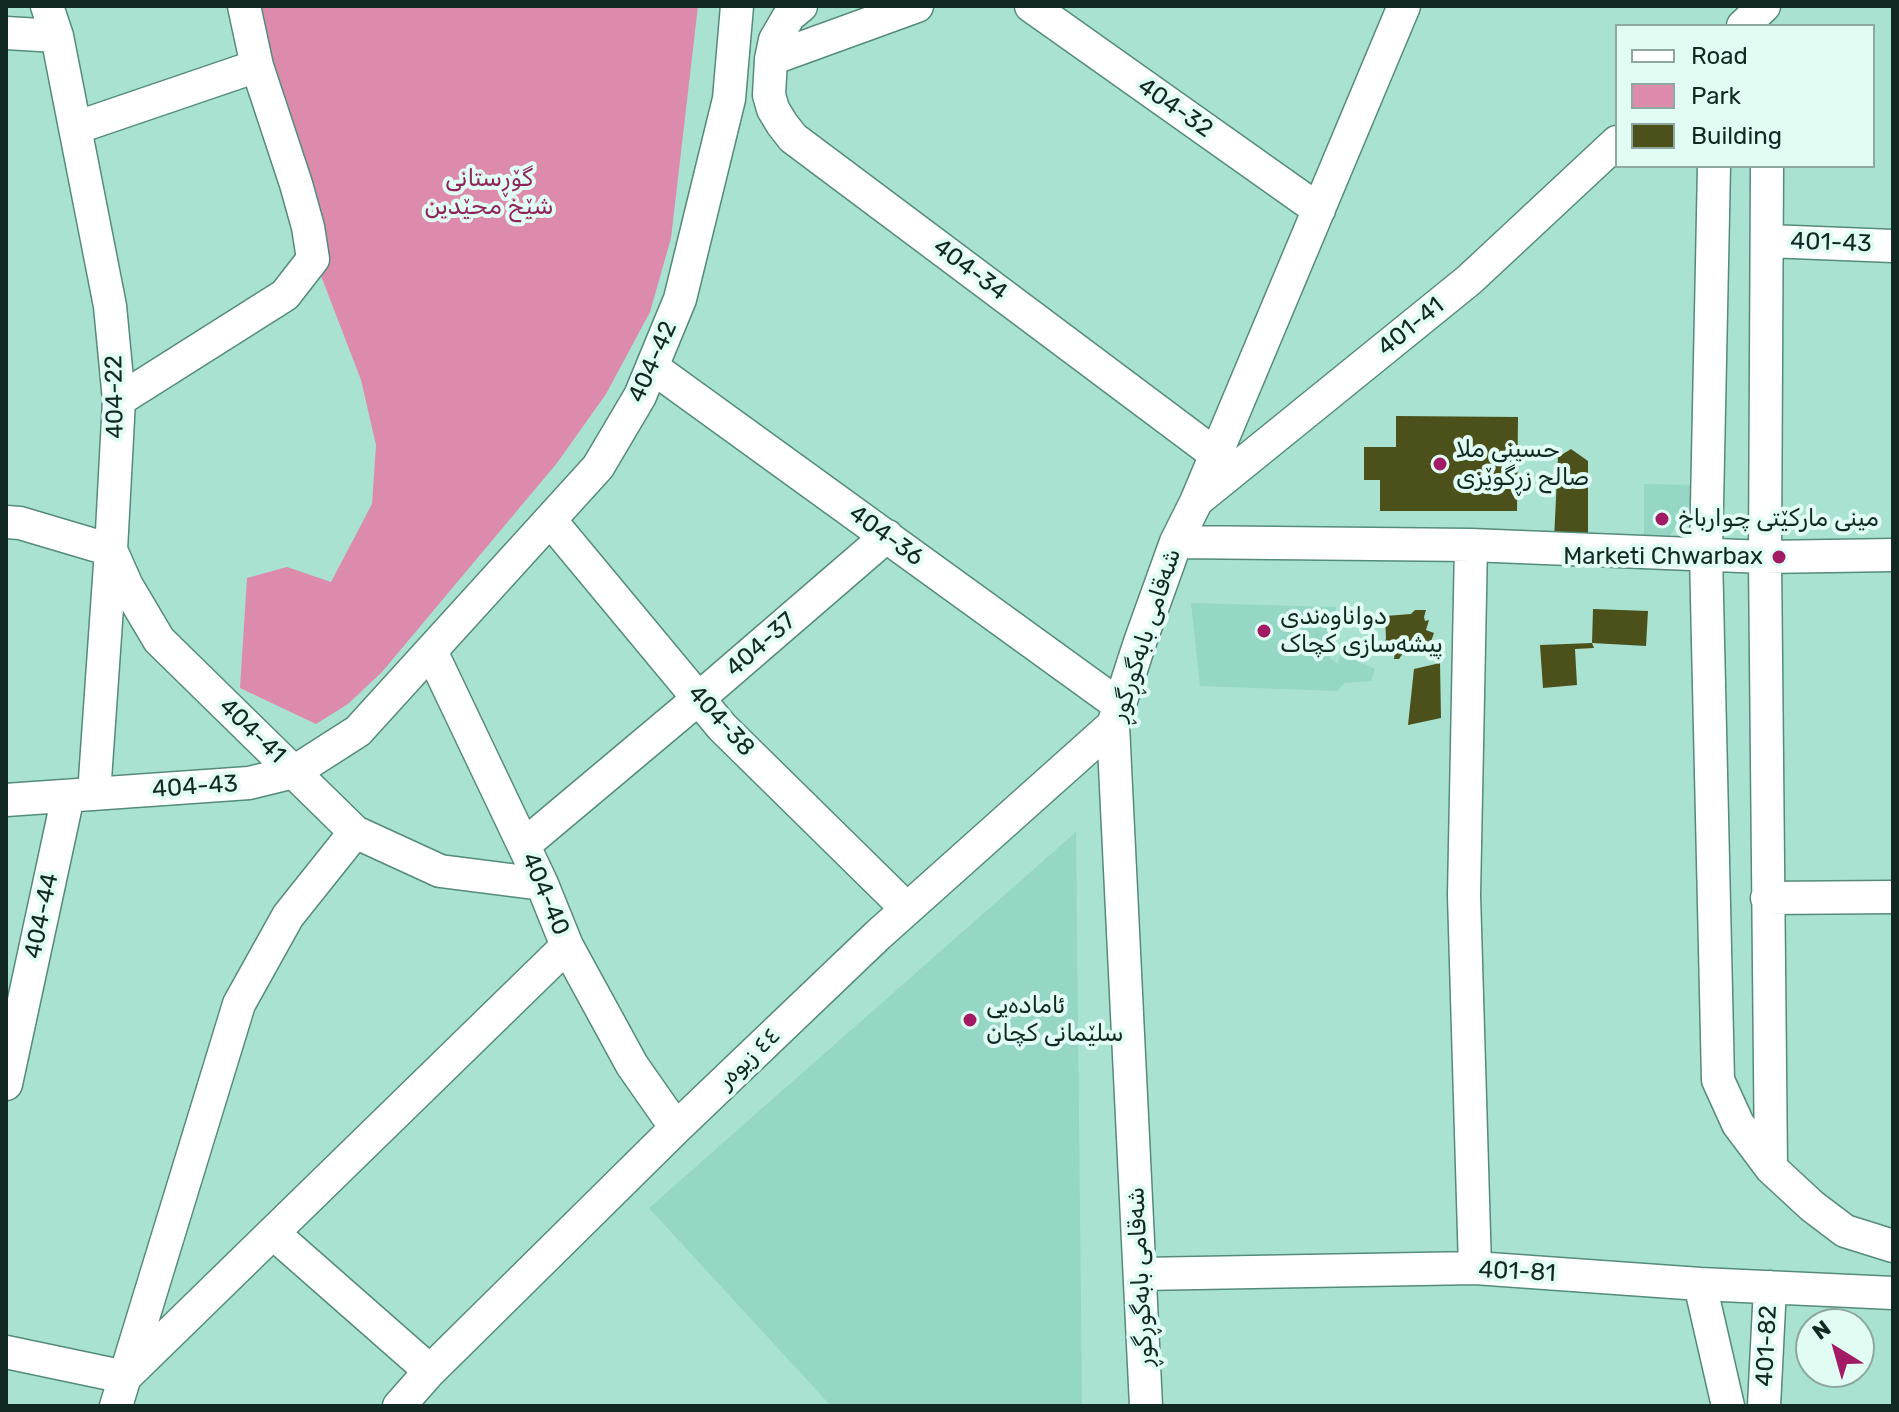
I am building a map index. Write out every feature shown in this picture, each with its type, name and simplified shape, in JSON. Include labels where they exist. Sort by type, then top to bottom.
[{"type":"street","points":[[119,400],[285,295],[313,259],[308,227],[257,66],[244,6]]},
{"type":"street","name":"404-42","points":[[431,651],[598,467],[640,396],[680,299],[729,99],[737,6]]},
{"type":"street","name":"404-34","points":[[801,6],[781,27],[771,59],[769,95],[773,109],[793,138],[1215,454]]},
{"type":"street","points":[[771,59],[917,6]]},
{"type":"street","name":"404-32","points":[[1031,6],[1319,210]]},
{"type":"street","name":"شەقامی بابەگوڕگوڕ","points":[[1146,1406],[1116,715],[1176,542],[1196,502],[1404,6]]},
{"type":"street","points":[[1745,24],[1765,6]]},
{"type":"street","points":[[6,33],[52,21]]},
{"type":"street","name":"404-22","points":[[52,21],[110,306],[119,400],[111,550],[81,795]]},
{"type":"street","points":[[75,128],[257,66]]},
{"type":"street","name":"401-41","points":[[1196,502],[1469,280],[1615,144]]},
{"type":"street","points":[[1714,168],[1706,554],[1718,1080],[1738,1124],[1771,1168],[1845,1231],[1893,1246]]},
{"type":"street","points":[[1767,168],[1765,557],[1771,1168]]},
{"type":"street","name":"401-43","points":[[1768,241],[1893,246]]},
{"type":"street","name":"404-36","points":[[652,367],[887,536],[1116,715]]},
{"type":"street","name":"404-38","points":[[550,520],[722,727],[907,909]]},
{"type":"street","points":[[6,522],[20,523],[111,550]]},
{"type":"street","name":"404-37","points":[[524,845],[887,536]]},
{"type":"street","points":[[1176,542],[1471,545],[1765,557],[1893,555]]},
{"type":"street","points":[[1471,545],[1464,895],[1475,1268]]},
{"type":"street","name":"404-41","points":[[111,550],[127,586],[159,640],[355,832],[440,871],[542,884]]},
{"type":"street","name":"404-43","points":[[6,800],[249,783],[294,772],[358,731],[431,651]]},
{"type":"street","name":"404-40","points":[[431,651],[542,884],[567,946],[632,1065],[676,1128]]},
{"type":"street","name":"٤٤ زیوەر","points":[[399,1406],[430,1371],[676,1128],[1116,715]]},
{"type":"street","name":"404-44","points":[[6,1084],[81,795]]},
{"type":"street","points":[[121,1391],[239,1004],[288,916],[355,832]]},
{"type":"street","points":[[1767,898],[1893,897]]},
{"type":"street","points":[[121,1391],[273,1233],[567,946]]},
{"type":"street","points":[[273,1233],[430,1371]]},
{"type":"street","name":"401-81","points":[[1141,1274],[1475,1268],[1700,1284],[1893,1293]]},
{"type":"street","points":[[1700,1284],[1728,1406]]},
{"type":"street","name":"401-82","points":[[1764,1406],[1770,1287]]},
{"type":"street","points":[[6,1352],[121,1391]]},
{"type":"shaded area","name":"مینی مارکێتی چوارباخ","points":[[1644,484],[1692,485],[1691,502],[1669,537],[1644,537]]},
{"type":"shaded area","name":"دواناوەندی پیشەسازی کچاک","points":[[1191,603],[1336,607],[1330,658],[1338,664],[1340,654],[1375,669],[1371,681],[1344,683],[1338,691],[1200,686]]},
{"type":"shaded area","name":"ئامادەیی سلێمانی کچان","points":[[1076,832],[1082,1406],[831,1406],[649,1208]]},
{"type":"green space","name":"گۆڕستانی شێخ محێدین","points":[[227,6],[698,6],[671,238],[650,312],[606,394],[557,463],[382,672],[348,704],[316,724],[240,688],[247,578],[287,567],[331,582],[372,504],[376,445],[361,380],[267,135]]},
{"type":"building","name":"حسینی ملا صالح زڕگوێزی","points":[[1396,416],[1518,417],[1517,511],[1380,511],[1380,480],[1364,480],[1364,447],[1396,447]]},
{"type":"building","points":[[1571,449],[1588,461],[1588,543],[1554,539],[1558,457]]},
{"type":"building","points":[[1593,609],[1648,611],[1646,646],[1592,643]]},
{"type":"building","points":[[1415,610],[1426,610],[1425,621],[1429,620],[1426,630],[1434,633],[1428,650],[1413,644],[1399,659],[1394,659],[1395,651],[1384,649],[1385,616],[1411,614]]},
{"type":"building","points":[[1592,643],[1594,648],[1575,649],[1577,685],[1543,688],[1540,645]]},
{"type":"building","points":[[1440,663],[1441,718],[1408,725],[1414,669]]},
{"type":"place","name":"حسینی ملا صالح زڕگوێزی","points":[[1440,464]]},
{"type":"place","name":"مینی مارکێتی چوارباخ","points":[[1662,519]]},
{"type":"place","name":"Marketi Chwarbax","points":[[1779,557]]},
{"type":"place","name":"دواناوەندی پیشەسازی کچاک","points":[[1264,631]]},
{"type":"place","name":"ئامادەیی سلێمانی کچان","points":[[970,1020]]}]
